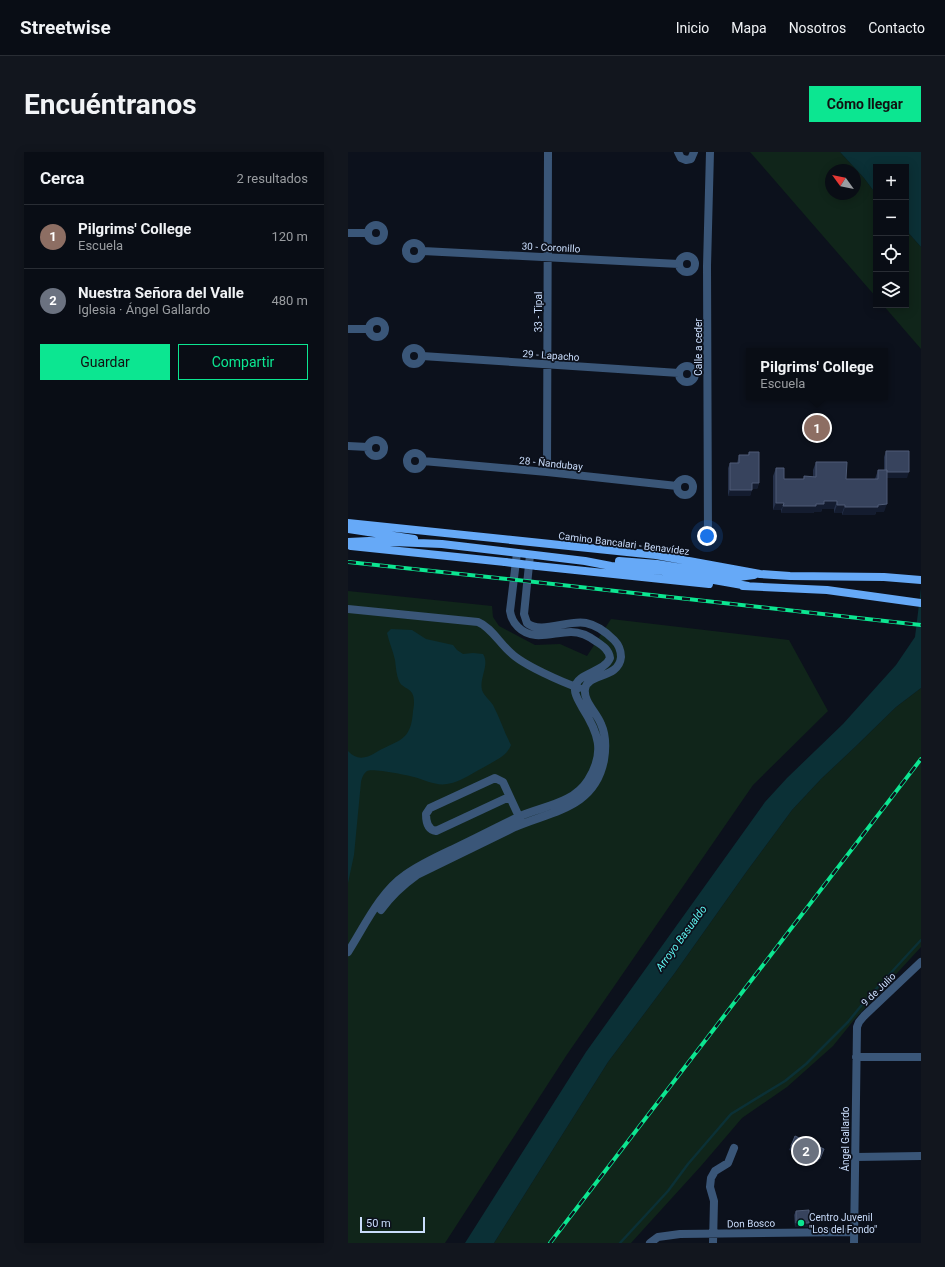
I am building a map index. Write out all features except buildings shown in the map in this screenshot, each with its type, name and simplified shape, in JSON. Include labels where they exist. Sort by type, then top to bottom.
[{"type":"main road","name":"Camino Bancalari - Benavídez","points":[[348,523],[656,555],[760,574],[790,576],[884,577],[919,580]]},
{"type":"main road","points":[[348,529],[419,539],[442,544]]},
{"type":"main road","points":[[348,542],[369,541],[442,544],[585,561],[650,563],[738,576],[760,574]]},
{"type":"main road","points":[[348,545],[677,581],[827,590],[921,603]]},
{"type":"main road","points":[[585,561],[611,566],[663,571],[748,586]]},
{"type":"street","name":"33 - Tipal","points":[[547,472],[548,152]]},
{"type":"street","points":[[678,152],[681,158],[686,160],[691,159],[694,152]]},
{"type":"street","name":"Calle a ceder","points":[[708,542],[707,266],[710,152]]},
{"type":"street","points":[[348,233],[368,233]]},
{"type":"street","name":"30 - Coronillo","points":[[423,251],[679,264]]},
{"type":"street","points":[[348,329],[369,329]]},
{"type":"street","name":"29 - Lapacho","points":[[422,356],[679,374]]},
{"type":"street","points":[[348,446],[368,447]]},
{"type":"street","name":"28 - Ñandubay","points":[[423,461],[677,486]]},
{"type":"street","points":[[348,952],[373,912],[395,883],[404,875],[423,863],[572,797],[585,785],[594,769],[598,751],[597,735],[593,725],[576,697],[575,686],[583,677],[605,665],[610,658],[609,653],[590,637],[579,633],[571,632],[536,635],[523,631],[514,623],[510,611],[517,553]]},
{"type":"street","points":[[521,820],[563,809],[587,794],[599,774],[605,756],[605,738],[601,724],[586,697],[585,689],[590,680],[615,669],[620,658],[619,648],[615,641],[587,623],[577,622],[536,628],[527,623],[524,614],[530,555]]},
{"type":"street","points":[[348,609],[478,622],[485,626],[511,654],[525,664],[585,689]]},
{"type":"street","points":[[590,637],[596,628]]},
{"type":"street","points":[[509,797],[436,831],[432,830],[428,826],[426,814],[430,808],[495,778],[503,782],[521,820]]},
{"type":"street","name":"9 de Julio","points":[[856,1034],[859,1022],[921,962]]},
{"type":"street","name":"Ángel Gallardo","points":[[854,1243],[856,1034]]},
{"type":"street","points":[[856,1057],[921,1057]]},
{"type":"street","points":[[713,1243],[714,1201],[710,1187],[711,1178],[715,1171],[728,1163],[733,1154],[734,1148]]},
{"type":"street","points":[[856,1157],[921,1156]]},
{"type":"street","name":"Don Bosco","points":[[650,1243],[658,1237],[680,1234],[854,1232]]},
{"type":"shaded area","points":[[750,152],[840,152],[851,164],[825,164],[825,200],[861,200],[861,175],[873,190],[873,294]]},
{"type":"shaded area","points":[[909,233],[921,247],[921,349],[886,308],[909,308]]},
{"type":"shaded area","points":[[348,591],[492,606],[493,617],[499,626],[535,645],[560,644],[587,656],[611,619],[789,640],[828,711],[753,785],[566,1056],[445,1243],[348,1243]]},
{"type":"shaded area","points":[[921,688],[921,947],[854,1020],[833,1046],[787,1087],[742,1118],[701,1166],[631,1243],[494,1243],[608,1062],[674,974],[792,810],[821,779],[896,707]]},
{"type":"water","points":[[840,152],[921,152],[921,247],[909,233],[909,164],[873,164],[873,190],[861,175],[861,164],[851,164]]},
{"type":"water","name":"Arroyo Basualdo","points":[[921,588],[921,688],[896,707],[821,779],[792,810],[674,974],[608,1062],[494,1243],[465,1243],[586,1052],[765,802],[787,778],[843,724],[896,665],[915,637]]},
{"type":"water","points":[[391,629],[412,630],[426,639],[453,645],[463,654],[483,654],[485,658],[485,667],[481,685],[482,690],[493,705],[511,745],[507,752],[497,760],[462,779],[447,784],[435,783],[390,772],[375,770],[367,771],[361,782],[354,855],[348,883],[348,751],[354,756],[361,758],[371,755],[402,739],[406,735],[412,721],[414,697],[411,691],[401,685],[398,678],[395,660],[387,633]]},
{"type":"waterway","points":[[620,1243],[668,1191],[688,1164],[731,1114],[785,1081],[806,1064],[848,1022],[865,1001],[921,940]]},
{"type":"railway","points":[[348,562],[921,625]]},
{"type":"railway","points":[[550,1243],[921,759]]},
{"type":"place","name":"Pilgrims' College","points":[[817,428]]},
{"type":"place","name":"Nuestra Señora del Valle","points":[[806,1151]]},
{"type":"place","name":"Centro Juvenil \"Los del Fondo\"","points":[[801,1223]]}]
